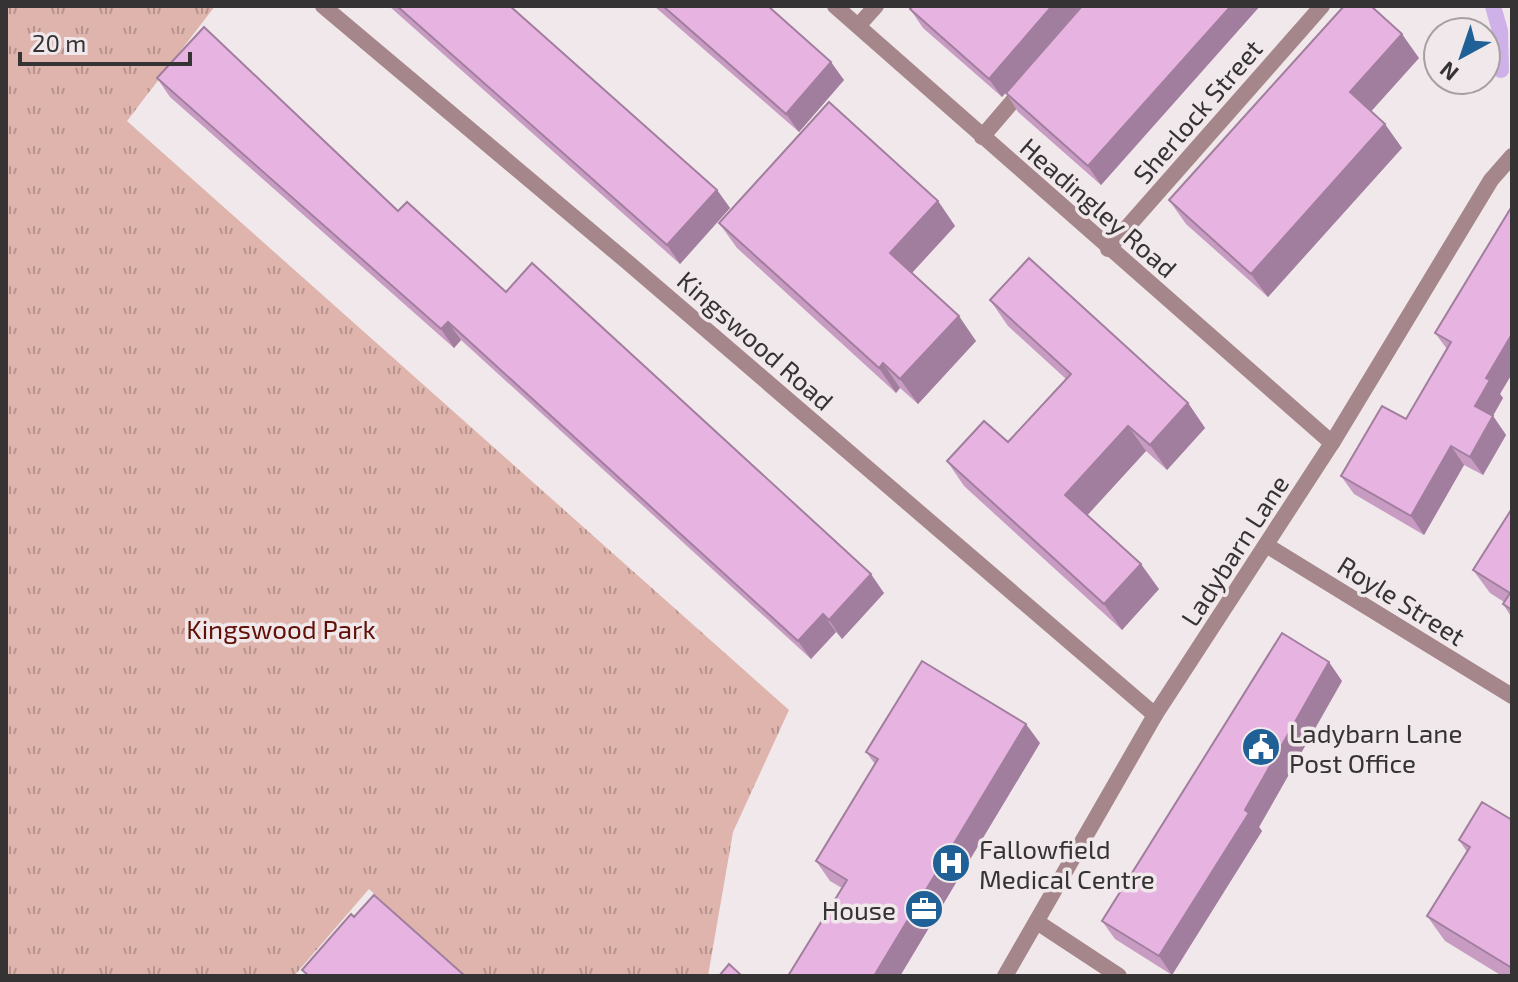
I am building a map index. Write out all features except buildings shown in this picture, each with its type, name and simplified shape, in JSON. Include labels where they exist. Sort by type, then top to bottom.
[{"type":"street","name":"Kingswood Road","points":[[323,6],[625,260],[1155,715]]},
{"type":"street","name":"Headingley Road","points":[[835,6],[1332,443]]},
{"type":"street","points":[[858,26],[876,6]]},
{"type":"street","name":"Sherlock Street","points":[[1108,249],[1322,6]]},
{"type":"street","points":[[982,137],[1034,77]]},
{"type":"street","name":"Ladybarn Lane","points":[[1005,976],[1155,715],[1332,443],[1491,180],[1512,156]]},
{"type":"street","name":"Royle Street","points":[[1266,545],[1512,696]]},
{"type":"street","points":[[1037,922],[1119,976]]},
{"type":"green space","name":"Kingswood Park","points":[[6,6],[215,6],[127,121],[789,710],[733,832],[708,976],[463,976],[369,889],[294,976],[6,976]]},
{"type":"waterway","points":[[1493,6],[1496,16]]},
{"type":"place","name":"Ladybarn Lane Post Office","points":[[1261,747]]},
{"type":"place","name":"Fallowfield Medical Centre","points":[[951,863]]},
{"type":"place","name":"House","points":[[924,909]]}]
